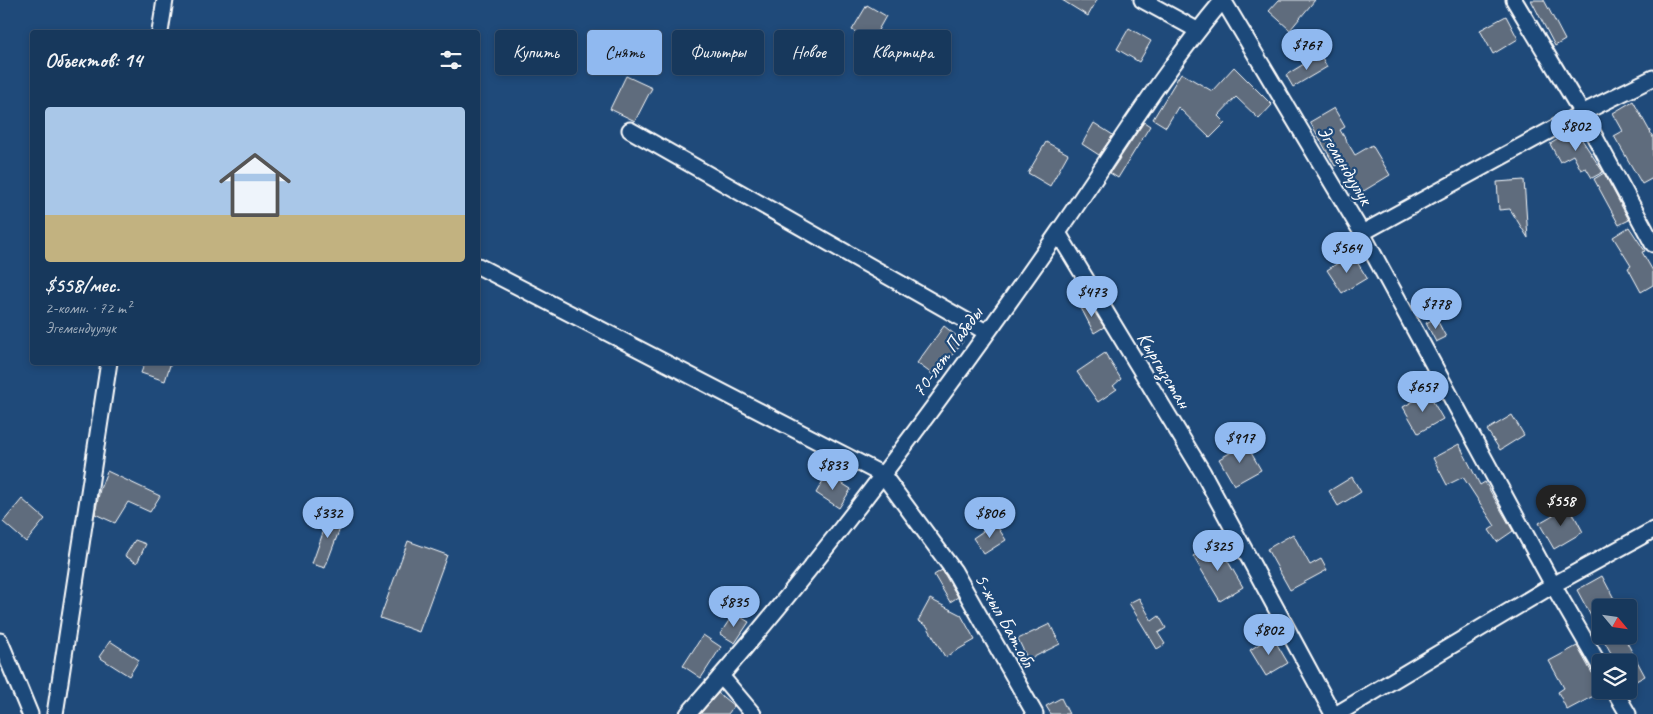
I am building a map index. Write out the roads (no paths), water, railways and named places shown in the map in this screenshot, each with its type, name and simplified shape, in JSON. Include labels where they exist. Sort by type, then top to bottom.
[{"type":"street","points":[[160,30],[165,0]]},
{"type":"street","points":[[1142,0],[1197,30]]},
{"type":"street","name":"70-лет Пабеды","points":[[688,714],[721,676],[883,475],[1058,233],[1133,118],[1197,30],[1223,0]]},
{"type":"street","name":"Эгемендуулук","points":[[1223,0],[1362,233],[1553,585],[1593,654]]},
{"type":"street","points":[[1514,0],[1582,114],[1653,244]]},
{"type":"street","points":[[1362,233],[1582,114],[1653,78]]},
{"type":"street","points":[[630,130],[986,332]]},
{"type":"street","name":"Кыргызстан","points":[[1058,233],[1203,473],[1333,714]]},
{"type":"street","points":[[480,267],[883,475]]},
{"type":"street","points":[[55,714],[109,365]]},
{"type":"street","name":"5-жыл Бат.обл","points":[[883,475],[954,571],[1035,714]]},
{"type":"street","points":[[1337,714],[1553,585],[1653,530]]},
{"type":"street","points":[[0,641],[30,714]]},
{"type":"street","points":[[721,676],[753,714]]},
{"type":"street","points":[[1619,699],[1628,714]]}]
